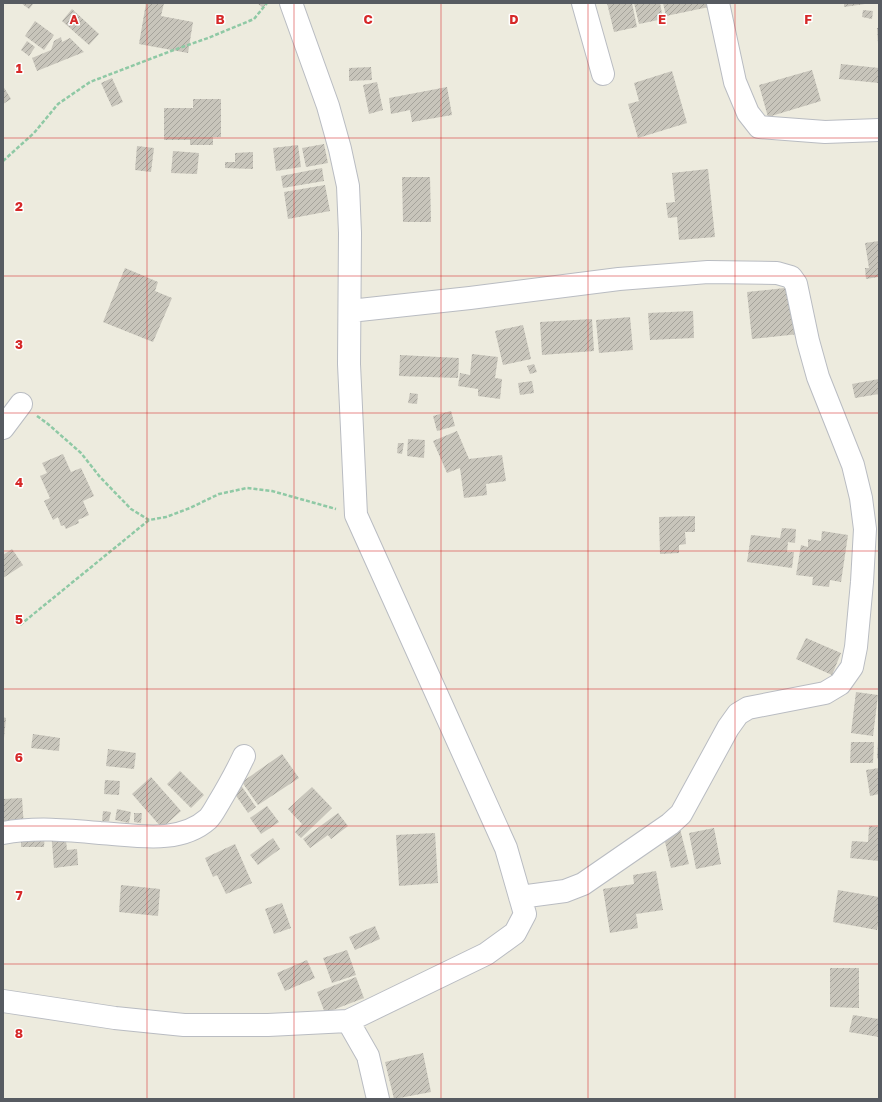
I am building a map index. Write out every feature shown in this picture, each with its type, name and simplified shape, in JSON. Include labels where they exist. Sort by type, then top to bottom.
[{"type":"street","points":[[3,1001],[115,1018],[184,1025],[268,1025],[348,1021],[486,954],[515,933],[525,914],[506,848],[356,515],[349,364],[350,233],[348,186],[340,149],[328,106],[292,3]]},
{"type":"street","points":[[584,3],[602,74]]},
{"type":"street","points":[[718,3],[735,82],[748,113],[759,127],[825,132],[879,130]]},
{"type":"street","points":[[350,311],[470,298],[619,279],[708,272],[777,273],[790,278],[796,284],[808,341],[818,377],[853,465],[861,498],[865,529],[862,582],[856,647],[852,667],[840,684],[825,693],[748,708],[738,714],[728,728],[681,814],[670,824],[583,884],[565,891],[520,897]]},
{"type":"street","points":[[3,428],[21,404]]},
{"type":"street","points":[[3,834],[20,830],[60,830],[156,837],[194,830],[209,818],[226,792],[244,756]]},
{"type":"street","points":[[348,1021],[368,1056],[378,1099]]},
{"type":"path","points":[[3,161],[34,133],[58,104],[90,82],[208,38],[254,19],[267,3]]},
{"type":"path","points":[[21,404],[48,424],[81,453],[100,477],[131,509],[149,520]]},
{"type":"path","points":[[20,625],[149,520],[166,517],[190,508],[219,494],[247,488],[272,491],[356,515]]},
{"type":"building","points":[[21,3],[34,3],[29,9]]},
{"type":"building","points":[[146,3],[164,3],[161,16],[193,22],[188,53],[139,44]]},
{"type":"building","points":[[257,3],[267,3],[263,8]]},
{"type":"building","points":[[607,3],[632,3],[637,27],[614,32]]},
{"type":"building","points":[[634,3],[660,3],[663,19],[639,24]]},
{"type":"building","points":[[663,3],[708,3],[709,7],[666,16]]},
{"type":"building","points":[[844,3],[865,3],[865,4],[844,7]]},
{"type":"building","points":[[72,9],[99,34],[89,45],[62,21]]},
{"type":"building","points":[[863,10],[873,11],[872,19],[862,17]]},
{"type":"building","points":[[35,21],[54,35],[44,50],[25,36]]},
{"type":"building","points":[[877,28],[879,28],[879,44],[878,44]]},
{"type":"building","points":[[61,37],[62,42],[70,38],[84,52],[37,71],[32,58],[51,50],[54,41]]},
{"type":"building","points":[[27,41],[35,47],[29,56],[21,50]]},
{"type":"building","points":[[841,64],[879,68],[879,83],[839,79]]},
{"type":"building","points":[[371,67],[372,80],[349,81],[349,68]]},
{"type":"building","points":[[812,70],[821,101],[768,117],[759,85]]},
{"type":"building","points":[[672,71],[687,123],[638,138],[628,104],[639,101],[634,83]]},
{"type":"building","points":[[112,78],[123,102],[112,107],[101,83]]},
{"type":"building","points":[[377,82],[383,110],[369,114],[363,85]]},
{"type":"building","points":[[3,86],[11,99],[3,104]]},
{"type":"building","points":[[447,87],[452,115],[412,122],[410,110],[391,114],[389,98]]},
{"type":"building","points":[[193,99],[221,99],[221,137],[213,137],[213,145],[190,145],[190,140],[164,140],[164,108],[193,108]]},
{"type":"building","points":[[324,144],[328,163],[306,167],[302,148]]},
{"type":"building","points":[[298,145],[301,167],[276,171],[273,148]]},
{"type":"building","points":[[137,146],[154,148],[151,172],[135,170]]},
{"type":"building","points":[[173,151],[199,153],[197,174],[171,173]]},
{"type":"building","points":[[253,152],[253,169],[225,168],[225,162],[235,162],[235,153]]},
{"type":"building","points":[[322,168],[324,181],[283,188],[281,176]]},
{"type":"building","points":[[708,169],[715,237],[679,240],[677,217],[668,218],[666,203],[675,202],[672,173]]},
{"type":"building","points":[[402,177],[430,177],[431,222],[403,222]]},
{"type":"building","points":[[325,185],[330,211],[288,219],[284,192]]},
{"type":"building","points":[[879,241],[878,277],[866,279],[865,268],[869,268],[865,243]]},
{"type":"building","points":[[125,268],[158,282],[155,291],[172,298],[153,342],[103,322]]},
{"type":"building","points":[[803,286],[808,333],[752,339],[747,292]]},
{"type":"building","points":[[693,311],[694,338],[650,340],[648,313]]},
{"type":"building","points":[[630,317],[633,350],[599,353],[596,320]]},
{"type":"building","points":[[592,319],[594,351],[542,355],[540,322]]},
{"type":"building","points":[[523,325],[531,359],[503,365],[495,331]]},
{"type":"building","points":[[472,354],[498,357],[495,378],[502,379],[500,399],[478,396],[478,389],[458,386],[460,373],[470,375]]},
{"type":"building","points":[[400,355],[459,358],[458,378],[399,376]]},
{"type":"building","points":[[534,364],[537,372],[530,374],[527,366]]},
{"type":"building","points":[[879,379],[879,394],[855,398],[852,384]]},
{"type":"building","points":[[532,381],[534,393],[520,395],[518,383]]},
{"type":"building","points":[[410,393],[418,394],[417,404],[408,403]]},
{"type":"building","points":[[451,411],[455,426],[437,431],[433,416]]},
{"type":"building","points":[[457,431],[469,459],[502,455],[506,481],[486,484],[487,495],[464,498],[460,468],[447,473],[433,441]]},
{"type":"building","points":[[408,439],[425,440],[424,458],[407,456]]},
{"type":"building","points":[[398,443],[404,443],[402,454],[397,453]]},
{"type":"building","points":[[63,454],[71,472],[81,468],[94,496],[83,501],[89,515],[78,520],[79,523],[66,529],[64,525],[61,526],[58,517],[53,520],[44,501],[50,498],[40,476],[47,473],[42,463]]},
{"type":"building","points":[[695,516],[695,532],[685,532],[686,544],[679,545],[679,553],[660,554],[659,517]]},
{"type":"building","points":[[782,528],[796,529],[795,543],[788,542],[787,552],[794,552],[792,568],[747,562],[751,535],[780,538]]},
{"type":"building","points":[[822,531],[848,535],[841,582],[830,580],[829,587],[812,585],[813,577],[796,575],[801,545],[808,547],[808,539],[821,541]]},
{"type":"building","points":[[12,549],[23,565],[3,578],[3,555]]},
{"type":"building","points":[[806,638],[841,653],[832,675],[796,659]]},
{"type":"building","points":[[856,692],[878,695],[873,736],[851,733]]},
{"type":"building","points":[[3,717],[6,718],[4,738],[3,738]]},
{"type":"building","points":[[33,734],[60,738],[59,751],[31,748]]},
{"type":"building","points":[[851,742],[874,742],[873,763],[850,763]]},
{"type":"building","points":[[879,742],[879,759],[877,758]]},
{"type":"building","points":[[108,749],[136,753],[134,769],[106,766]]},
{"type":"building","points":[[282,754],[299,778],[258,805],[242,782]]},
{"type":"building","points":[[879,768],[879,794],[870,796],[866,770]]},
{"type":"building","points":[[180,771],[204,795],[191,808],[167,784]]},
{"type":"building","points":[[151,777],[181,811],[162,828],[132,794]]},
{"type":"building","points":[[105,780],[120,781],[119,795],[104,794]]},
{"type":"building","points":[[238,781],[256,807],[248,813],[230,787]]},
{"type":"building","points":[[312,787],[332,808],[301,838],[295,832],[302,824],[288,809]]},
{"type":"building","points":[[22,798],[24,828],[3,829],[3,799]]},
{"type":"building","points":[[267,806],[279,822],[261,834],[250,818]]},
{"type":"building","points":[[117,809],[131,812],[129,823],[115,820]]},
{"type":"building","points":[[103,811],[111,812],[109,821],[102,821]]},
{"type":"building","points":[[134,813],[142,813],[141,823],[134,822]]},
{"type":"building","points":[[338,813],[348,826],[331,839],[328,835],[310,848],[303,839]]},
{"type":"building","points":[[869,826],[879,827],[879,861],[850,858],[852,841],[868,842]]},
{"type":"building","points":[[714,828],[721,864],[696,869],[689,833]]},
{"type":"building","points":[[680,829],[689,864],[671,868],[663,833]]},
{"type":"building","points":[[65,830],[67,850],[77,849],[78,865],[54,868],[51,831]]},
{"type":"building","points":[[21,832],[45,832],[44,847],[21,847]]},
{"type":"building","points":[[435,833],[438,883],[399,886],[396,835]]},
{"type":"building","points":[[273,838],[280,849],[258,865],[250,855]]},
{"type":"building","points":[[235,844],[252,883],[226,894],[217,875],[213,877],[205,858]]},
{"type":"building","points":[[656,871],[663,910],[636,914],[638,928],[610,933],[603,889],[634,884],[633,875]]},
{"type":"building","points":[[121,885],[160,889],[158,916],[119,912]]},
{"type":"building","points":[[838,890],[879,897],[879,920],[877,930],[833,922]]},
{"type":"building","points":[[282,903],[291,928],[274,934],[265,909]]},
{"type":"building","points":[[375,926],[380,939],[355,950],[349,937]]},
{"type":"building","points":[[347,950],[356,975],[332,983],[323,958]]},
{"type":"building","points":[[307,960],[315,978],[285,991],[277,973]]},
{"type":"building","points":[[830,968],[859,968],[859,1008],[830,1007]]},
{"type":"building","points":[[356,977],[364,998],[325,1013],[317,992]]},
{"type":"building","points":[[853,1015],[879,1019],[879,1037],[849,1032]]},
{"type":"building","points":[[423,1053],[431,1092],[394,1099],[385,1062]]}]
